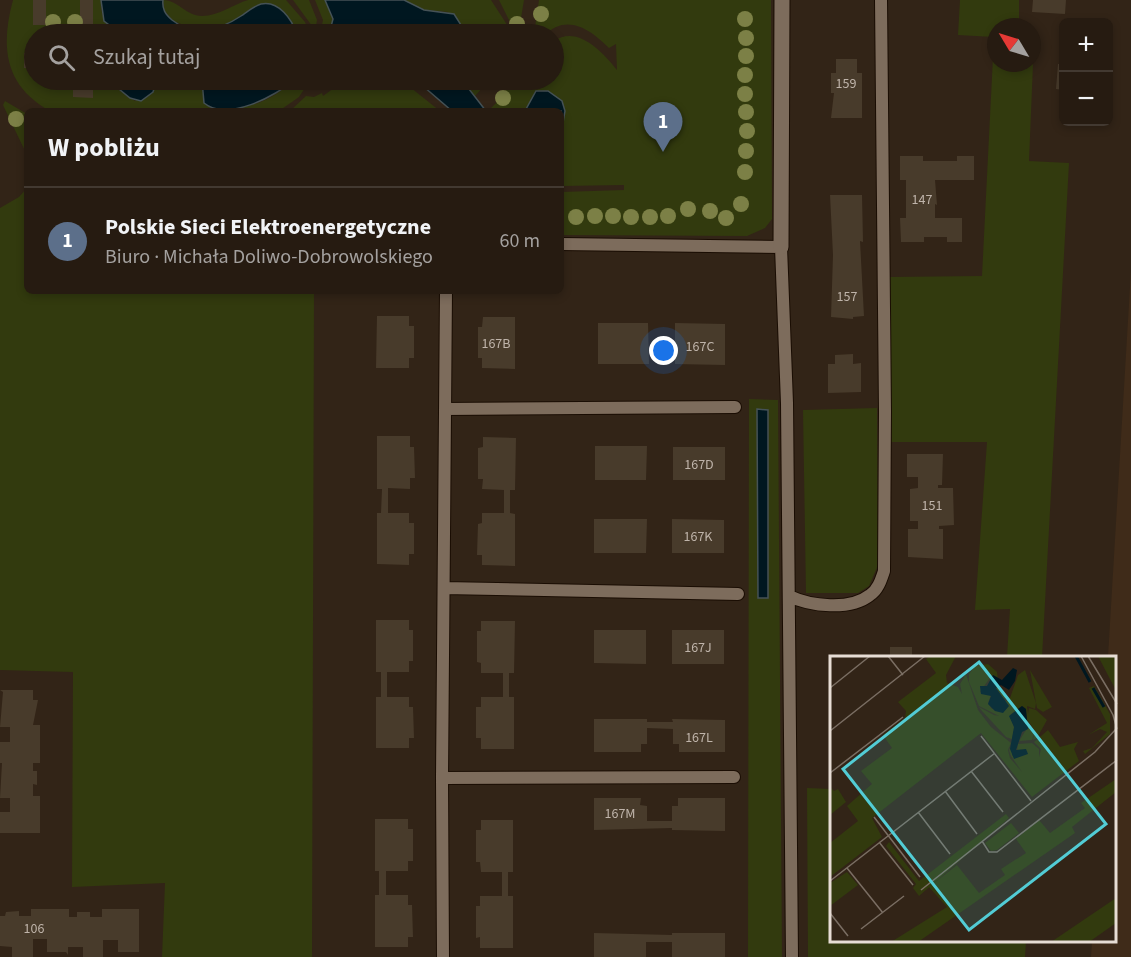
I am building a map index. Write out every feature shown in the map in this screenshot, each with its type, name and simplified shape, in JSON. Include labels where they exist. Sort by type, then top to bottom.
[{"type":"street","points":[[780,247],[782,0]]},
{"type":"lane","points":[[789,596],[804,603],[814,604],[858,602],[871,595],[878,587],[884,571],[885,411],[881,0]]},
{"type":"lane","points":[[564,244],[780,247],[787,403],[792,957]]},
{"type":"lane","points":[[443,957],[442,778],[446,294]]},
{"type":"lane","points":[[445,408],[735,407]]},
{"type":"lane","points":[[444,588],[738,594]]},
{"type":"lane","points":[[442,778],[734,777]]},
{"type":"shaded area","points":[[1131,270],[1131,957],[1091,957],[1092,942],[1116,942],[1116,656],[1108,656]]},
{"type":"green space","points":[[13,0],[101,0],[102,13],[110,24],[24,24],[24,90],[119,90],[135,101],[151,90],[205,90],[209,107],[216,108],[46,108],[23,90],[15,78],[7,50],[9,18]]},
{"type":"green space","points":[[163,0],[173,2],[191,14],[202,16],[214,14],[248,0],[286,0],[306,24],[292,24],[278,7],[254,7],[228,24],[181,24],[173,21],[164,10]]},
{"type":"green space","points":[[293,0],[309,0],[317,20],[316,24],[311,24]]},
{"type":"green space","points":[[315,0],[325,0],[333,19],[332,24],[322,24],[323,20]]},
{"type":"green space","points":[[404,0],[491,0],[507,24],[454,24],[448,12],[424,10]]},
{"type":"green space","points":[[499,0],[524,0],[520,24],[510,22]]},
{"type":"green space","points":[[539,0],[771,0],[772,219],[765,228],[747,236],[564,235],[564,192],[624,190],[624,185],[564,186],[565,111],[564,108],[536,91],[527,108],[491,108],[506,90],[564,90],[564,37],[571,36],[588,42],[597,48],[617,70],[616,44],[609,48],[592,33],[578,26],[535,24]]},
{"type":"green space","points":[[960,0],[1019,0],[1019,18],[987,18],[987,37],[958,35]]},
{"type":"green space","points":[[992,72],[1033,72],[1029,161],[1069,163],[1042,656],[1007,656],[1010,609],[975,610],[987,442],[891,442],[890,277],[982,276]]},
{"type":"green space","points":[[282,90],[304,90],[299,97],[283,108],[232,108],[255,104]]},
{"type":"green space","points":[[331,90],[414,90],[436,108],[293,108],[306,96],[314,97],[322,93],[323,96]]},
{"type":"green space","points":[[469,90],[480,90],[474,97]]},
{"type":"green space","points":[[5,101],[24,112],[24,149],[3,105]]},
{"type":"green space","points":[[24,191],[24,294],[314,294],[312,957],[162,957],[165,883],[72,887],[73,672],[0,670],[0,208]]},
{"type":"green space","points":[[749,399],[778,400],[782,957],[748,957]]},
{"type":"green space","points":[[877,408],[878,565],[869,586],[858,593],[806,593],[803,410]]},
{"type":"green space","points":[[807,788],[830,789],[830,942],[1026,942],[1025,957],[808,957]]},
{"type":"water","points":[[101,0],[163,0],[164,11],[178,24],[108,24],[104,21]]},
{"type":"water","points":[[325,0],[404,0],[424,10],[454,14],[460,24],[332,24],[333,19]]},
{"type":"water","points":[[261,4],[274,5],[279,8],[292,23],[226,24]]},
{"type":"water","points":[[120,90],[154,90],[141,101],[130,98]]},
{"type":"water","points":[[203,90],[280,90],[251,105],[238,108],[214,108],[204,103]]},
{"type":"water","points":[[428,90],[470,90],[484,108],[449,108]]},
{"type":"water","points":[[536,91],[548,91],[562,101],[565,111],[564,117],[564,108],[527,108]]},
{"type":"water","points":[[757,409],[768,410],[768,598],[758,598]]},
{"type":"building","points":[[33,0],[46,0],[46,24],[33,24]]},
{"type":"building","points":[[80,0],[93,0],[93,24],[80,24]]},
{"type":"building","points":[[1033,0],[1066,0],[1065,14],[1032,12]]},
{"type":"building","points":[[836,59],[857,59],[857,73],[862,73],[862,118],[831,118],[834,93],[831,93],[831,73],[836,73]]},
{"type":"building","points":[[1058,64],[1059,64],[1059,89],[1056,89]]},
{"type":"building","points":[[73,90],[93,90],[93,98],[73,97]]},
{"type":"building","points":[[900,156],[923,156],[923,161],[957,161],[957,156],[974,156],[974,180],[935,180],[937,205],[935,204],[935,218],[962,218],[962,242],[947,242],[947,237],[924,237],[924,242],[901,242],[900,218],[906,218],[906,180],[900,180]]},
{"type":"building","points":[[830,195],[862,195],[863,242],[860,241],[864,316],[853,317],[853,319],[831,317],[833,255]]},
{"type":"building","points":[[377,316],[409,316],[409,326],[414,326],[414,358],[409,358],[409,368],[376,368]]},
{"type":"building","points":[[483,317],[515,317],[515,369],[482,368],[482,358],[478,358],[478,327],[482,327]]},
{"type":"building","points":[[598,323],[648,323],[649,364],[598,364]]},
{"type":"building","points":[[675,323],[725,324],[725,365],[675,364]]},
{"type":"building","points":[[853,354],[853,364],[861,363],[861,392],[828,393],[828,364],[835,364],[835,355]]},
{"type":"building","points":[[377,436],[410,436],[410,447],[414,447],[415,478],[410,478],[410,489],[388,488],[388,513],[409,513],[409,523],[414,523],[414,554],[409,554],[409,565],[377,564],[377,513],[381,513],[382,489],[377,489]]},
{"type":"building","points":[[483,437],[516,438],[515,490],[510,490],[510,513],[515,514],[515,566],[482,565],[482,555],[477,555],[478,524],[482,523],[482,513],[504,513],[504,490],[482,489],[483,479],[478,479],[478,448],[483,447]]},
{"type":"building","points":[[595,446],[647,446],[646,480],[595,480]]},
{"type":"building","points":[[673,447],[725,447],[725,480],[673,480]]},
{"type":"building","points":[[907,454],[943,454],[942,485],[938,485],[938,488],[953,488],[954,525],[939,526],[939,529],[943,529],[943,559],[908,557],[908,529],[918,529],[918,521],[910,521],[910,489],[918,488],[918,477],[907,477]]},
{"type":"building","points":[[594,519],[647,519],[646,553],[594,553]]},
{"type":"building","points":[[672,519],[724,520],[724,553],[672,553]]},
{"type":"building","points":[[376,620],[409,620],[409,630],[413,630],[413,661],[409,661],[409,672],[387,672],[387,697],[409,697],[409,707],[413,707],[414,738],[409,738],[409,748],[376,748],[376,697],[381,697],[381,672],[376,672]]},
{"type":"building","points":[[481,621],[515,621],[514,673],[509,673],[509,697],[514,697],[514,749],[481,749],[481,738],[476,738],[476,707],[481,707],[481,697],[503,697],[503,673],[481,673],[481,663],[477,662],[477,631],[481,631]]},
{"type":"building","points":[[594,630],[646,630],[646,664],[594,663]]},
{"type":"building","points":[[672,630],[724,630],[724,664],[672,664]]},
{"type":"building","points":[[890,647],[912,647],[912,656],[890,656]]},
{"type":"building","points":[[0,690],[33,690],[33,700],[38,700],[33,725],[40,725],[40,763],[33,763],[33,771],[37,771],[37,785],[33,784],[33,796],[40,796],[40,833],[0,833],[0,812],[10,812],[10,798],[0,798],[2,763],[0,763],[0,742],[10,742],[10,727],[0,727],[3,692]]},
{"type":"building","points":[[594,719],[647,719],[647,722],[673,722],[672,719],[725,720],[725,752],[679,752],[679,744],[673,744],[673,729],[647,728],[647,744],[641,744],[641,752],[594,752]]},
{"type":"building","points":[[594,798],[641,798],[640,805],[647,806],[647,821],[672,821],[672,806],[678,806],[678,798],[725,798],[725,831],[672,830],[672,828],[594,830]]},
{"type":"building","points":[[375,819],[408,819],[408,829],[413,829],[413,861],[408,861],[408,871],[386,871],[386,895],[408,895],[408,905],[412,905],[413,937],[408,937],[408,947],[375,947],[375,895],[379,895],[379,871],[375,871]]},
{"type":"building","points":[[481,820],[513,820],[513,872],[508,872],[508,896],[513,896],[513,948],[480,948],[480,937],[476,938],[476,906],[480,906],[480,896],[502,896],[502,872],[481,872],[480,862],[476,862],[476,830],[481,830]]},
{"type":"building","points":[[31,909],[69,909],[69,917],[77,917],[77,912],[90,912],[90,917],[102,917],[102,909],[139,909],[139,952],[118,952],[118,940],[103,940],[103,957],[83,957],[83,947],[68,947],[68,955],[66,952],[47,952],[47,939],[33,939],[33,957],[12,957],[12,947],[0,946],[0,916],[5,916],[6,912],[19,911],[19,916],[31,916]]},
{"type":"building","points":[[594,933],[672,935],[672,933],[725,933],[725,957],[672,957],[672,942],[646,942],[646,957],[594,957]]},
{"type":"place","name":"Polskie Sieci Elektroenergetyczne","points":[[663,152]]}]
